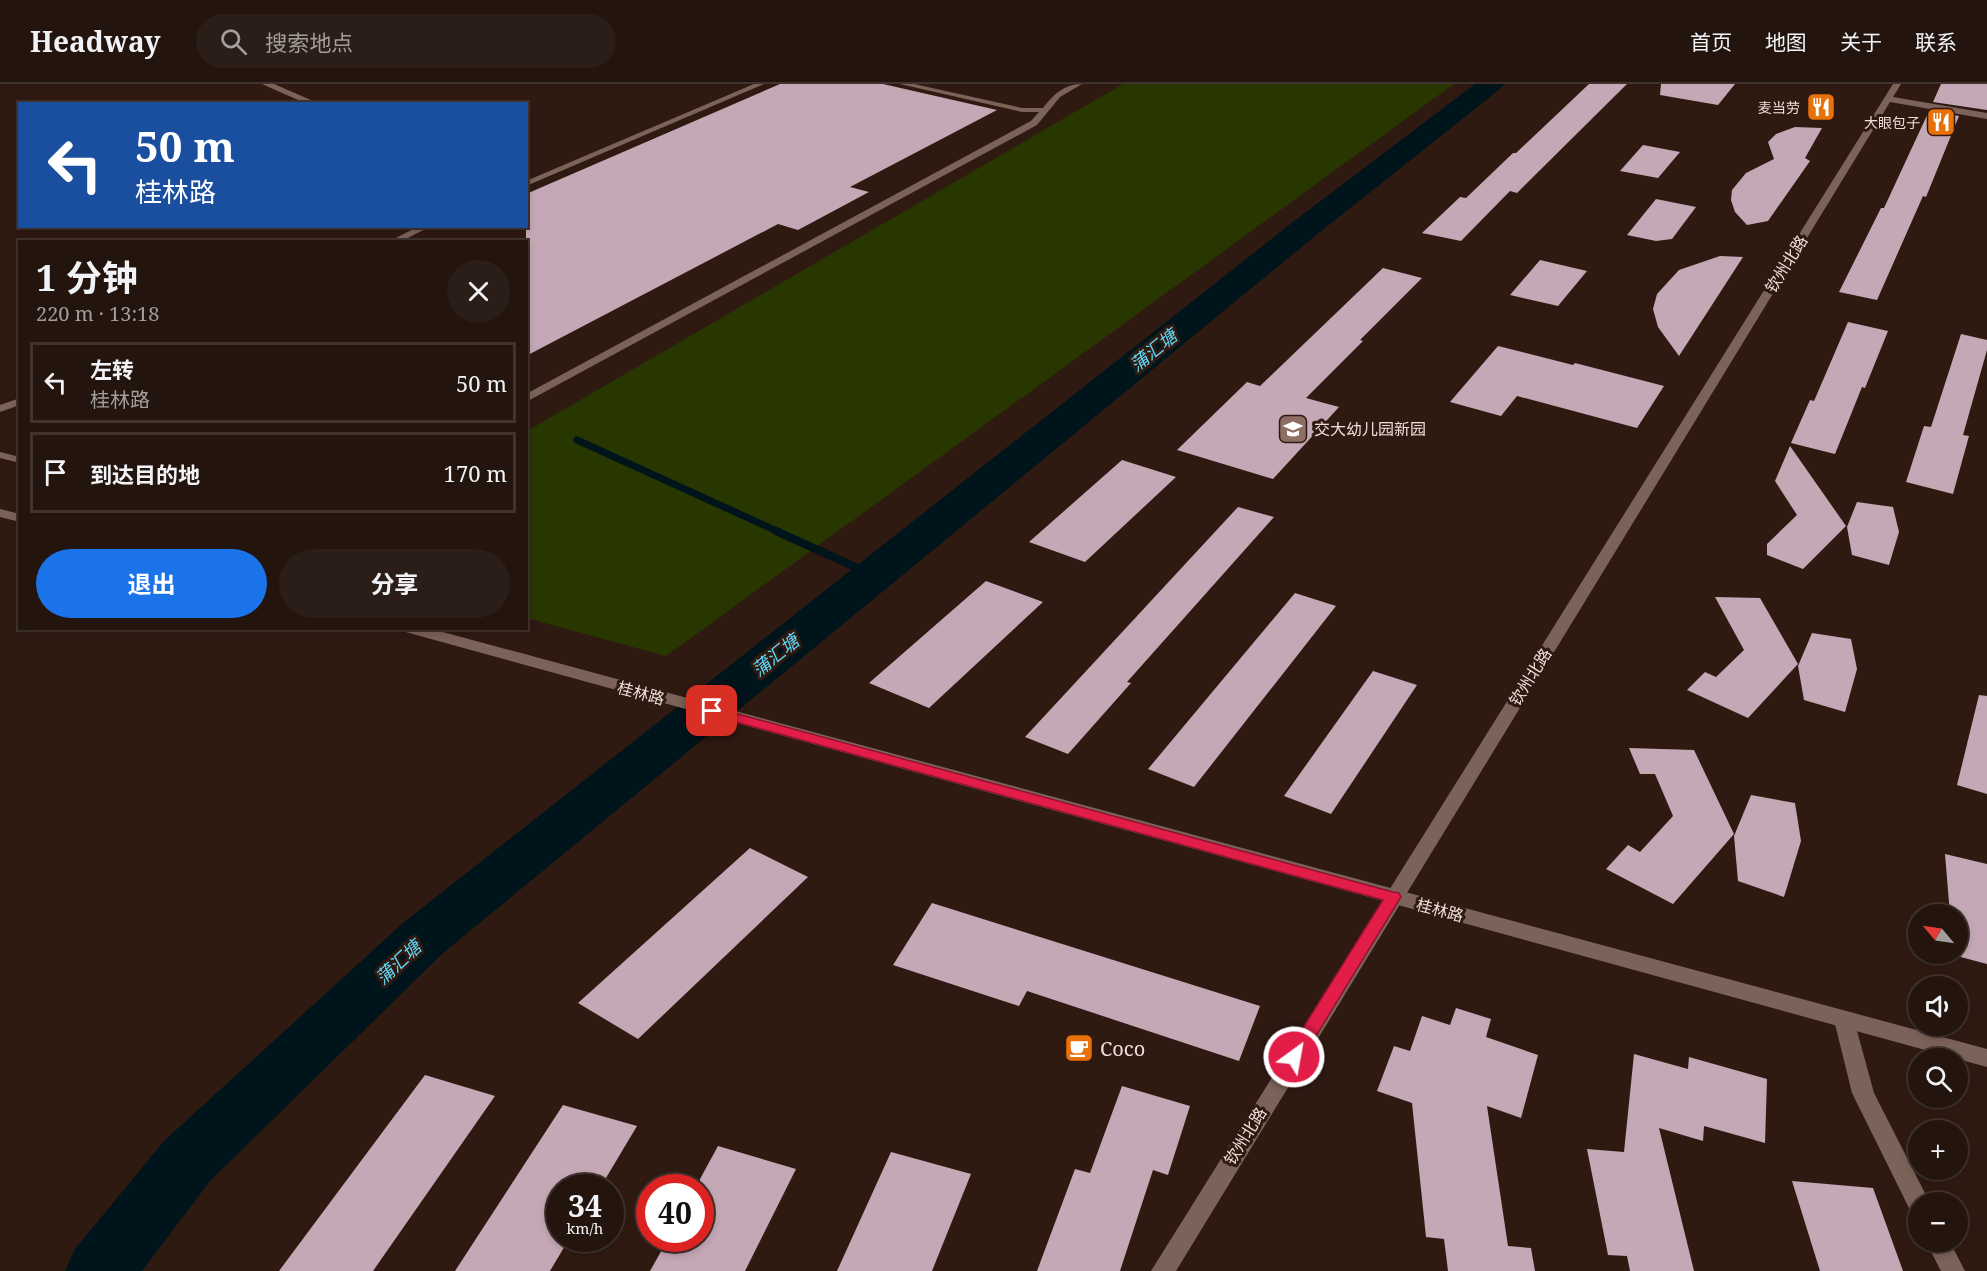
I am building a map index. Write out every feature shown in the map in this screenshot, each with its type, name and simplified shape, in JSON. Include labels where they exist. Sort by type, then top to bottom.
[{"type":"street","points":[[266,84],[311,102]]},
{"type":"street","name":"钦州北路","points":[[1163,1271],[1897,84]]},
{"type":"street","points":[[1889,99],[1987,116]]},
{"type":"street","points":[[0,513],[18,518]]},
{"type":"street","name":"桂林路","points":[[415,630],[1987,1058]]},
{"type":"street","points":[[1844,1020],[1863,1093],[1912,1192]]},
{"type":"street","points":[[1943,1252],[1953,1271]]},
{"type":"lane","points":[[528,183],[760,84]]},
{"type":"lane","points":[[904,84],[1022,110],[1044,110]]},
{"type":"lane","points":[[528,398],[1034,123],[1057,95],[1078,84]]},
{"type":"lane","points":[[396,240],[423,228]]},
{"type":"lane","points":[[0,410],[18,402]]},
{"type":"lane","points":[[0,455],[18,460]]},
{"type":"green space","points":[[1123,84],[1454,84],[666,656],[528,618],[528,430]]},
{"type":"building","points":[[780,84],[883,84],[997,110],[850,187],[869,192],[798,230],[778,224],[528,355],[528,240],[526,240],[526,228],[528,228],[528,193]]},
{"type":"building","points":[[1589,84],[1627,84],[1517,193],[1510,191],[1461,241],[1422,233],[1460,197],[1466,198]]},
{"type":"building","points":[[1661,84],[1735,84],[1718,105],[1660,95]]},
{"type":"building","points":[[1941,84],[1987,84],[1987,110],[1933,102]]},
{"type":"building","points":[[1929,111],[1959,116],[1926,197],[1923,196],[1877,300],[1839,292],[1881,208],[1884,208]]},
{"type":"building","points":[[1795,127],[1822,128],[1805,158],[1810,161],[1768,221],[1747,225],[1735,212],[1731,200],[1732,190],[1746,173],[1774,159],[1768,142],[1776,134]]},
{"type":"building","points":[[1643,145],[1680,152],[1658,178],[1620,171]]},
{"type":"building","points":[[1656,199],[1696,207],[1672,239],[1656,241],[1627,235]]},
{"type":"building","points":[[1720,256],[1743,257],[1679,356],[1658,327],[1653,309],[1657,294],[1679,270]]},
{"type":"building","points":[[1540,260],[1587,271],[1558,306],[1510,295]]},
{"type":"building","points":[[1383,268],[1422,278],[1306,398],[1339,407],[1273,479],[1177,450],[1247,382],[1260,386]]},
{"type":"building","points":[[1848,322],[1888,331],[1835,454],[1791,443],[1810,400],[1814,401]]},
{"type":"building","points":[[1961,334],[1987,340],[1987,350],[1963,435],[1969,436],[1953,494],[1906,482],[1924,426],[1931,427]]},
{"type":"building","points":[[1498,346],[1664,386],[1637,428],[1517,396],[1501,416],[1450,402]]},
{"type":"building","points":[[1790,446],[1846,526],[1803,569],[1767,555],[1767,544],[1797,515],[1775,481]]},
{"type":"building","points":[[1122,460],[1176,477],[1085,562],[1029,542]]},
{"type":"building","points":[[1857,502],[1893,507],[1899,532],[1889,565],[1852,555],[1847,527]]},
{"type":"building","points":[[1238,507],[1274,517],[1127,682],[1131,683],[1068,754],[1025,737]]},
{"type":"building","points":[[986,581],[1043,602],[929,708],[869,683]]},
{"type":"building","points":[[1295,593],[1336,606],[1194,787],[1148,769]]},
{"type":"building","points":[[1715,597],[1760,598],[1798,664],[1748,718],[1687,690],[1705,672],[1716,677],[1744,650]]},
{"type":"building","points":[[1812,633],[1851,639],[1857,669],[1845,712],[1804,700],[1798,666]]},
{"type":"building","points":[[1373,671],[1417,685],[1331,814],[1284,796]]},
{"type":"building","points":[[1979,695],[1987,696],[1987,794],[1957,785]]},
{"type":"building","points":[[1629,748],[1694,750],[1734,834],[1673,904],[1606,869],[1628,845],[1640,852],[1673,816],[1655,774],[1640,774]]},
{"type":"building","points":[[1751,795],[1795,803],[1801,841],[1784,897],[1738,881],[1734,836]]},
{"type":"building","points":[[750,848],[808,877],[638,1039],[578,1003]]},
{"type":"building","points":[[1945,854],[1987,864],[1987,964],[1968,959],[1968,904],[1949,904]]},
{"type":"building","points":[[932,903],[1260,1006],[1239,1061],[1027,991],[1019,1006],[893,965]]},
{"type":"building","points":[[1456,1008],[1491,1019],[1486,1037],[1538,1055],[1521,1118],[1487,1106],[1508,1246],[1531,1248],[1535,1271],[1448,1271],[1444,1239],[1426,1237],[1412,1103],[1377,1091],[1394,1046],[1410,1051],[1422,1016],[1450,1025]]},
{"type":"building","points":[[1634,1054],[1688,1069],[1689,1057],[1767,1079],[1765,1143],[1704,1126],[1703,1141],[1659,1128],[1694,1271],[1630,1271],[1627,1256],[1608,1255],[1587,1149],[1624,1152]]},
{"type":"building","points":[[425,1075],[495,1096],[373,1271],[279,1271]]},
{"type":"building","points":[[1122,1086],[1190,1106],[1168,1175],[1153,1170],[1120,1271],[1037,1271],[1075,1169],[1090,1173]]},
{"type":"building","points":[[563,1105],[637,1126],[608,1174],[546,1174],[546,1252],[561,1252],[550,1271],[455,1271]]},
{"type":"building","points":[[718,1146],[796,1169],[745,1271],[650,1271],[661,1252],[714,1252],[714,1174],[703,1174]]},
{"type":"building","points":[[891,1152],[971,1174],[932,1271],[837,1271]]},
{"type":"building","points":[[1792,1181],[1873,1188],[1903,1271],[1820,1271]]},
{"type":"waterway","name":"蒲汇塘","points":[[100,1271],[187,1161],[423,938],[1304,229],[1491,84]]},
{"type":"waterway","points":[[577,440],[779,532]]},
{"type":"waterway","points":[[776,531],[875,576]]},
{"type":"place","name":"麦当劳","points":[[1821,107]]},
{"type":"place","name":"大眼包子","points":[[1941,122]]},
{"type":"place","name":"交大幼儿园新园","points":[[1293,429]]},
{"type":"place","name":"Coco","points":[[1079,1048]]},
{"type":"route","points":[[712,711],[1393,897],[1294,1057]]}]
